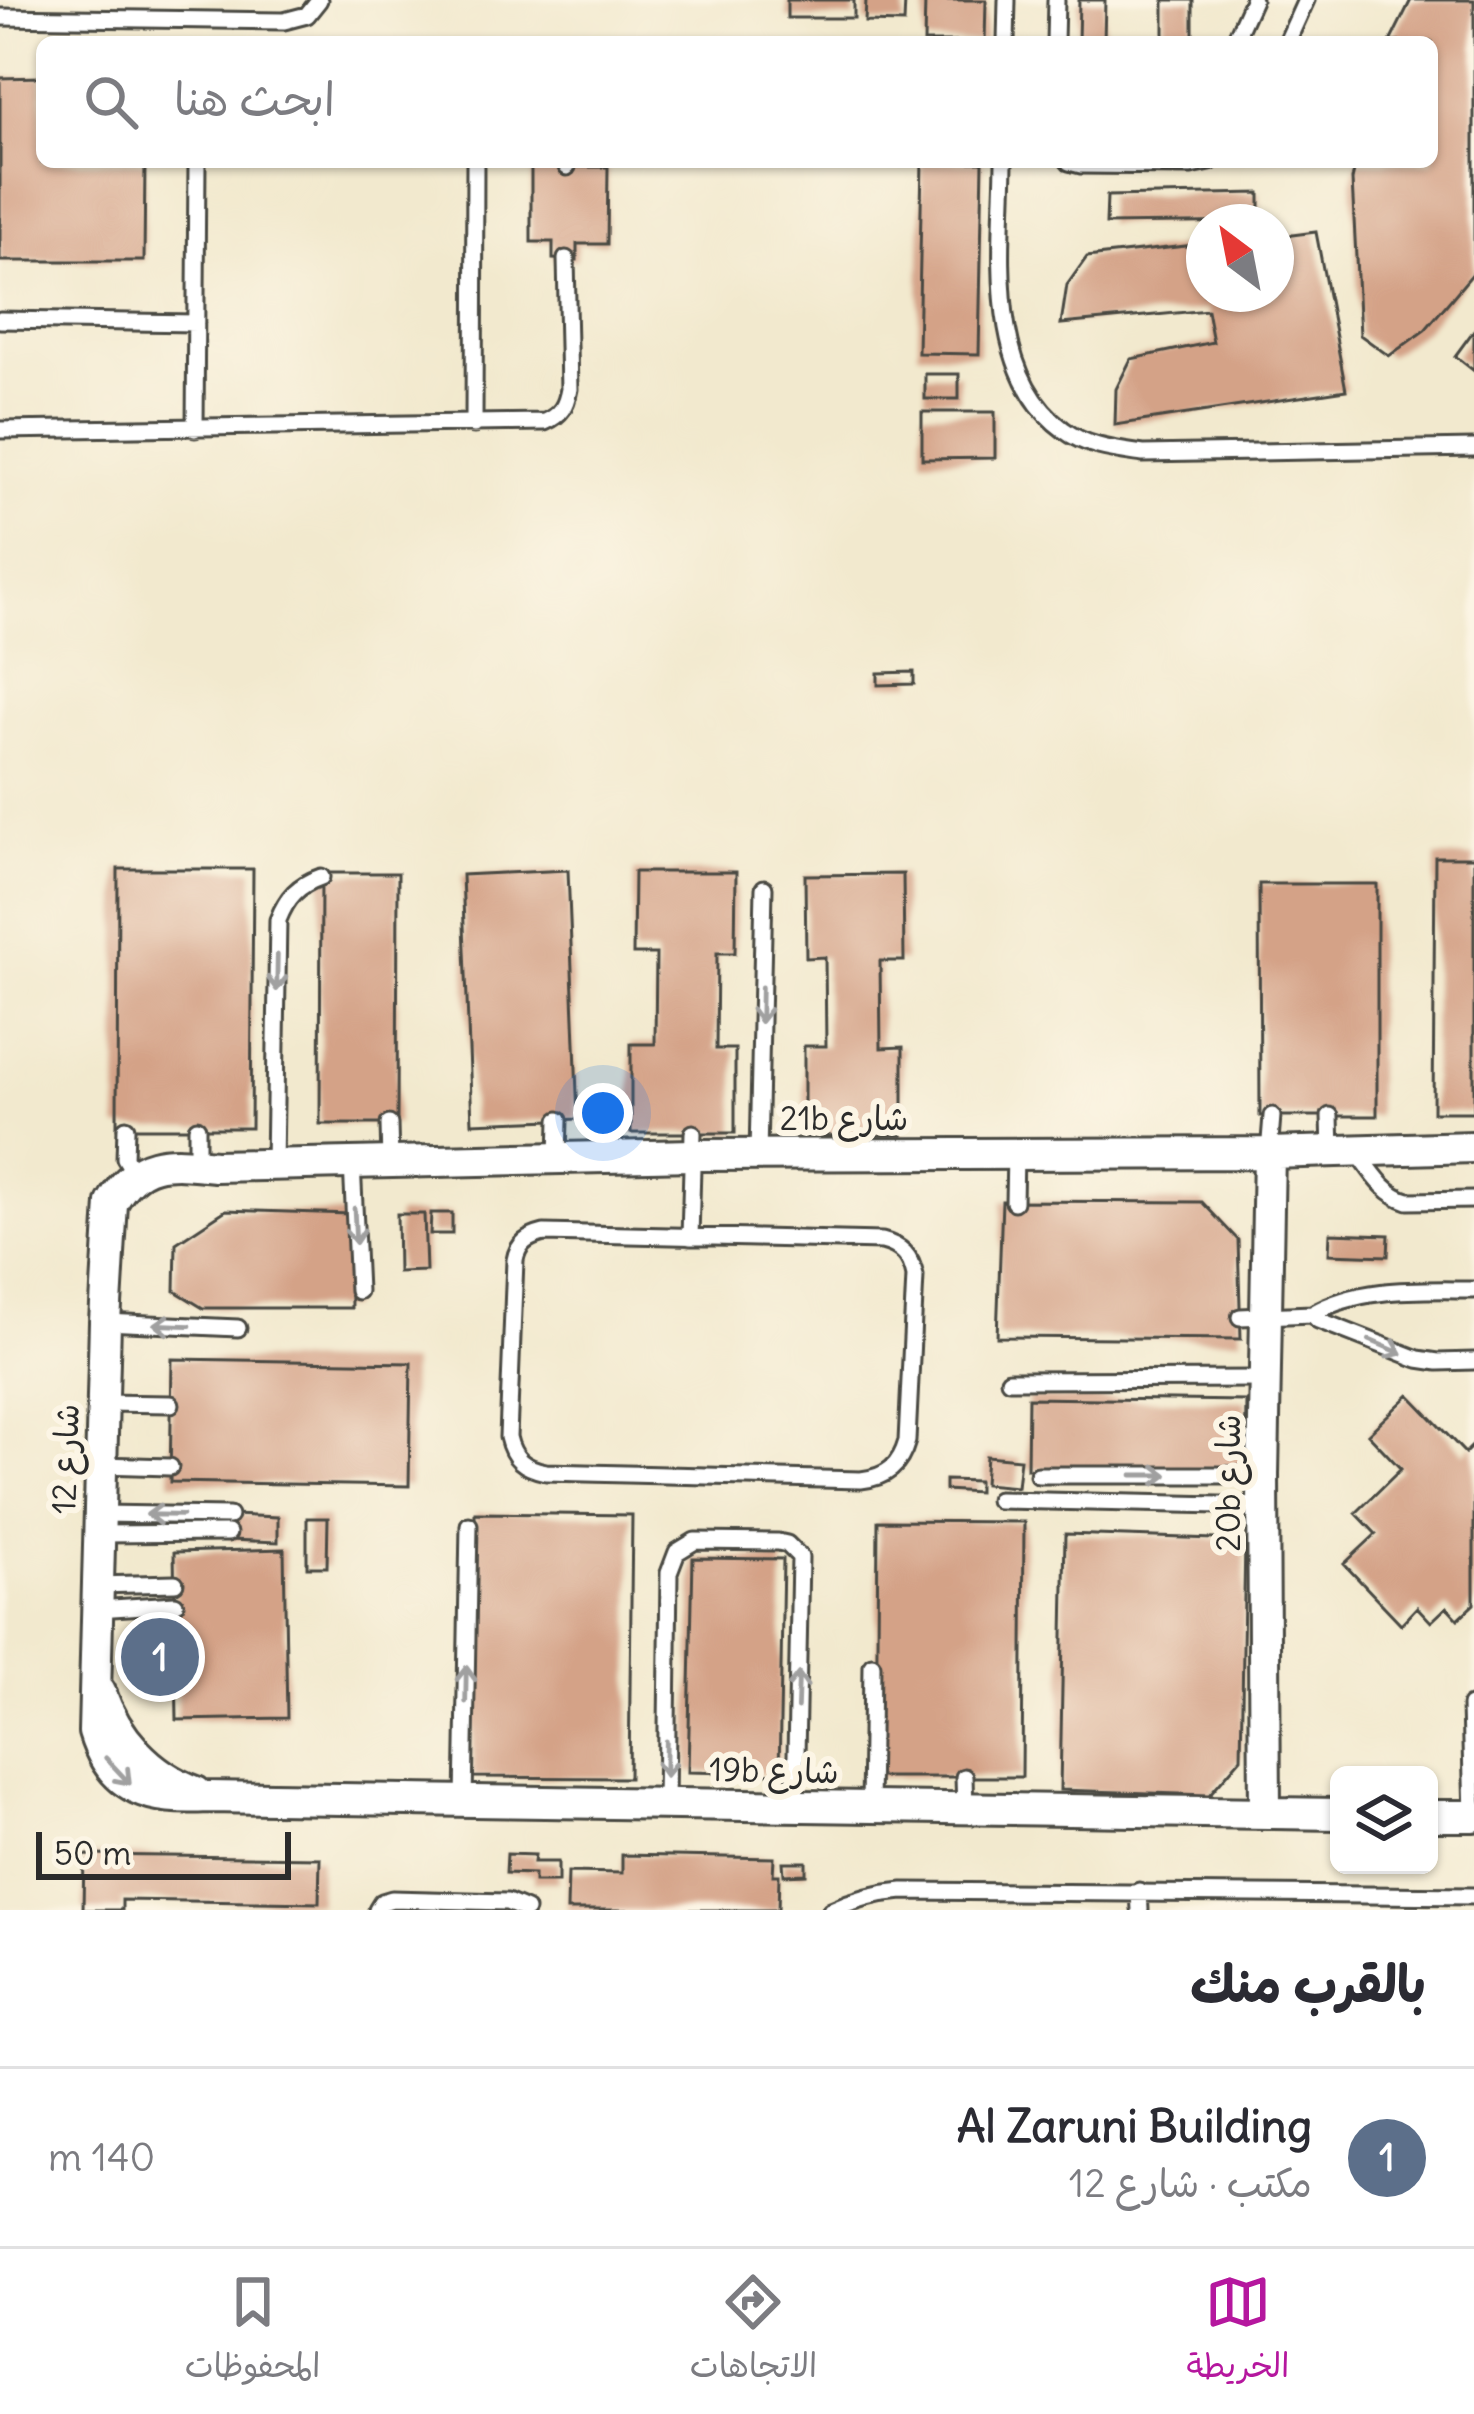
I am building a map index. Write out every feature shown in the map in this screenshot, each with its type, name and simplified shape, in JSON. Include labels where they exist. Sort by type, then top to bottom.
[{"type":"street","name":"21b شارع","points":[[135,1174],[167,1162],[558,1157],[693,1144],[758,1154],[877,1144],[1015,1154],[1474,1148]]},
{"type":"street","name":"20b شارع","points":[[1265,1814],[1254,1581],[1263,1490],[1264,1379],[1252,1316],[1268,1153]]},
{"type":"street","name":"21b شارع","points":[[109,1240],[143,1195],[206,1165]]},
{"type":"street","points":[[109,1240],[112,1203],[135,1174]]},
{"type":"street","name":"شارع 12","points":[[96,1680],[109,1240]]},
{"type":"street","name":"19b شارع","points":[[96,1680],[112,1720],[137,1754],[170,1780],[208,1797],[464,1801],[611,1797],[666,1804],[965,1810],[1068,1800],[1330,1814]]},
{"type":"street","points":[[1438,1816],[1474,1816]]},
{"type":"lane","points":[[0,16],[284,21],[307,15],[319,0]]},
{"type":"lane","points":[[1006,36],[1007,0]]},
{"type":"lane","points":[[1055,36],[1056,0]]},
{"type":"lane","points":[[1237,36],[1253,0]]},
{"type":"lane","points":[[1290,36],[1306,0]]},
{"type":"lane","points":[[195,429],[196,168]]},
{"type":"lane","points":[[474,425],[475,168]]},
{"type":"lane","points":[[1004,168],[1007,334],[1018,370],[1036,400],[1064,431],[1102,448],[1143,454],[1474,448]]},
{"type":"lane","points":[[0,430],[545,422],[566,405],[566,259]]},
{"type":"lane","points":[[0,320],[196,323]]},
{"type":"lane","points":[[274,1164],[278,920],[285,902],[299,887],[322,877]]},
{"type":"lane","points":[[758,1154],[764,888]]},
{"type":"lane","points":[[1268,1153],[1272,1116]]},
{"type":"lane","points":[[1330,1116],[1344,1151],[1399,1199],[1474,1200]]},
{"type":"lane","points":[[558,1157],[559,1120]]},
{"type":"lane","points":[[389,1124],[389,1161]]},
{"type":"lane","points":[[126,1128],[125,1158],[135,1174]]},
{"type":"lane","points":[[197,1128],[206,1165]]},
{"type":"lane","points":[[690,1237],[693,1144]]},
{"type":"lane","points":[[1014,1202],[1015,1154]]},
{"type":"lane","points":[[352,1162],[358,1291]]},
{"type":"lane","points":[[544,1233],[690,1237],[882,1241],[905,1252],[915,1276],[907,1441],[903,1457],[892,1470],[878,1478],[839,1479],[546,1472],[520,1462],[508,1437],[517,1250],[544,1233]]},
{"type":"lane","points":[[1252,1316],[1312,1314],[1329,1305],[1381,1293],[1474,1290]]},
{"type":"lane","points":[[1312,1314],[1399,1354],[1438,1362],[1474,1361]]},
{"type":"lane","points":[[105,1322],[238,1328]]},
{"type":"lane","points":[[1010,1380],[1264,1379]]},
{"type":"lane","points":[[103,1403],[171,1404]]},
{"type":"lane","points":[[101,1465],[170,1467]]},
{"type":"lane","points":[[1038,1474],[1263,1490]]},
{"type":"lane","points":[[998,1500],[1263,1490]]},
{"type":"lane","points":[[99,1524],[228,1525]]},
{"type":"lane","points":[[464,1801],[469,1526]]},
{"type":"lane","points":[[666,1804],[669,1574],[677,1552],[695,1540],[778,1542],[795,1549],[800,1557],[795,1807]]},
{"type":"lane","points":[[97,1597],[175,1583]]},
{"type":"lane","points":[[97,1597],[175,1604]]},
{"type":"lane","points":[[870,1808],[872,1664]]},
{"type":"lane","points":[[1470,1706],[1474,1816]]},
{"type":"lane","points":[[964,1777],[965,1810]]},
{"type":"lane","points":[[831,1910],[866,1896],[903,1891],[1474,1896]]},
{"type":"lane","points":[[1139,1891],[1140,1910]]},
{"type":"lane","points":[[377,1910],[392,1899],[507,1903],[526,1910]]},
{"type":"building","points":[[787,0],[854,0],[854,18],[787,18]]},
{"type":"building","points":[[866,0],[905,0],[904,23],[865,22]]},
{"type":"building","points":[[925,0],[986,0],[985,36],[924,36]]},
{"type":"building","points":[[1079,0],[1105,0],[1104,36],[1078,36]]},
{"type":"building","points":[[1164,0],[1193,0],[1193,36],[1164,36]]},
{"type":"building","points":[[1411,0],[1474,0],[1474,272],[1425,330],[1389,356],[1360,335],[1355,168],[1438,168],[1438,36],[1393,36]]},
{"type":"building","points":[[36,77],[36,168],[145,168],[144,261],[0,261],[0,78]]},
{"type":"building","points":[[531,168],[608,168],[607,244],[577,244],[577,260],[553,259],[553,242],[531,242]]},
{"type":"building","points":[[922,168],[983,168],[979,354],[918,353]]},
{"type":"building","points":[[1260,193],[1260,204],[1186,204],[1186,223],[1106,224],[1107,196]]},
{"type":"building","points":[[1316,232],[1346,390],[1115,425],[1116,389],[1131,359],[1213,342],[1207,312],[1294,312],[1294,235]]},
{"type":"building","points":[[1186,246],[1186,312],[1061,324],[1067,285],[1087,257]]},
{"type":"building","points":[[1474,330],[1474,371],[1455,356]]},
{"type":"building","points":[[925,374],[959,374],[959,399],[925,399]]},
{"type":"building","points":[[922,412],[995,412],[995,458],[922,459]]},
{"type":"building","points":[[914,672],[914,684],[878,685],[878,673]]},
{"type":"building","points":[[1435,857],[1474,857],[1474,1112],[1433,1112]]},
{"type":"building","points":[[118,869],[253,869],[251,1128],[117,1128]]},
{"type":"building","points":[[568,870],[578,1119],[472,1123],[462,875]]},
{"type":"building","points":[[634,872],[736,872],[735,953],[717,953],[716,1049],[735,1049],[735,1133],[631,1133],[631,1044],[655,1044],[656,954],[633,954]]},
{"type":"building","points":[[321,873],[398,873],[397,1124],[320,1124]]},
{"type":"building","points":[[903,874],[904,961],[880,961],[881,1048],[903,1047],[903,1135],[804,1136],[804,1046],[826,1046],[825,957],[806,958],[805,875]]},
{"type":"building","points":[[1259,884],[1377,884],[1377,1116],[1260,1116]]},
{"type":"building","points":[[1002,1201],[1202,1202],[1238,1240],[1241,1339],[997,1337]]},
{"type":"building","points":[[226,1210],[350,1214],[351,1308],[203,1308],[175,1291],[176,1243]]},
{"type":"building","points":[[431,1213],[452,1213],[452,1234],[430,1234]]},
{"type":"building","points":[[397,1214],[424,1214],[426,1271],[398,1272]]},
{"type":"building","points":[[1330,1233],[1389,1235],[1388,1256],[1329,1254]]},
{"type":"building","points":[[172,1359],[411,1363],[409,1486],[170,1482]]},
{"type":"building","points":[[1409,1395],[1465,1453],[1474,1444],[1474,1604],[1458,1619],[1447,1607],[1431,1622],[1417,1607],[1401,1624],[1344,1564],[1376,1534],[1356,1513],[1401,1469],[1368,1434]]},
{"type":"building","points":[[1028,1398],[1246,1401],[1245,1471],[1027,1469]]},
{"type":"building","points":[[986,1456],[1020,1459],[1017,1487],[984,1484]]},
{"type":"building","points":[[945,1480],[978,1481],[978,1492],[945,1490]]},
{"type":"building","points":[[475,1513],[632,1515],[629,1778],[473,1777]]},
{"type":"building","points":[[231,1515],[278,1517],[278,1542],[230,1540]]},
{"type":"building","points":[[307,1518],[328,1518],[327,1567],[307,1567]]},
{"type":"building","points":[[878,1521],[1024,1522],[1022,1777],[876,1777]]},
{"type":"building","points":[[1065,1534],[1245,1540],[1241,1758],[1209,1795],[1060,1790]]},
{"type":"building","points":[[284,1549],[287,1718],[177,1720],[174,1552]]},
{"type":"building","points":[[693,1558],[783,1559],[779,1774],[688,1772]]},
{"type":"building","points":[[507,1854],[535,1855],[534,1862],[558,1862],[558,1882],[534,1882],[534,1874],[506,1873]]},
{"type":"building","points":[[84,1855],[320,1858],[319,1903],[122,1900],[122,1910],[83,1910]]},
{"type":"building","points":[[622,1855],[774,1858],[773,1875],[779,1875],[778,1910],[567,1910],[568,1872],[622,1873]]},
{"type":"building","points":[[783,1862],[806,1862],[806,1874],[784,1875]]},
{"type":"place","name":"Al Zaruni Building","points":[[160,1657]]}]
